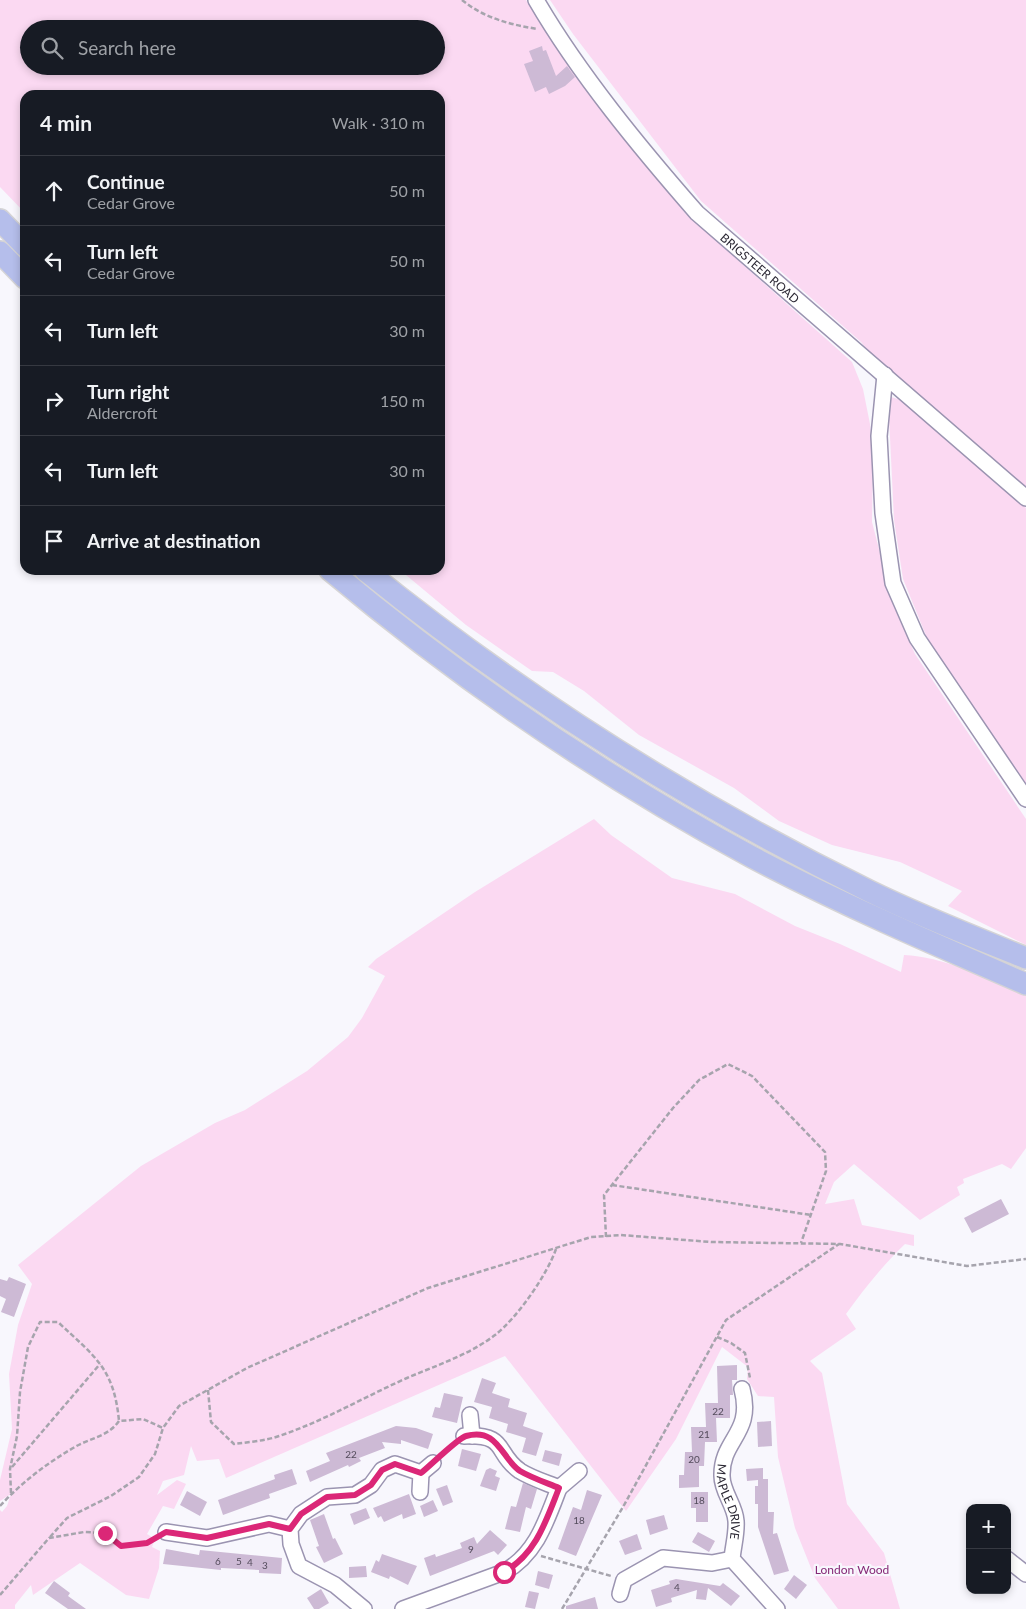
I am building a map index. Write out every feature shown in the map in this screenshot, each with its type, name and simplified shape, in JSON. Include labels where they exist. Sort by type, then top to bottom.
[{"type":"highway","points":[[0,220],[20,241]]},
{"type":"highway","points":[[0,252],[20,273]]},
{"type":"highway","points":[[336,575],[402,631],[605,771],[752,857],[898,929],[1026,984]]},
{"type":"highway","points":[[371,575],[433,625],[579,727],[715,809],[870,892],[1026,958]]},
{"type":"street","name":"BRIGSTEER ROAD","points":[[536,0],[550,25],[657,168],[697,213],[1026,498]]},
{"type":"street","points":[[885,375],[879,436],[883,513],[893,583],[917,638],[1026,800]]},
{"type":"street","name":"MAPLE DRIVE","points":[[732,1559],[736,1521],[722,1477],[725,1454],[742,1429],[746,1405],[742,1389]]},
{"type":"street","points":[[470,1415],[468,1436],[480,1436],[495,1441],[511,1463],[520,1471],[559,1488]]},
{"type":"street","points":[[420,1492],[421,1473],[434,1463]]},
{"type":"street","points":[[364,1609],[335,1585],[299,1566],[291,1544],[290,1529],[301,1514],[327,1497],[355,1495],[371,1485],[382,1470],[395,1464],[421,1473]]},
{"type":"street","points":[[402,1609],[504,1572],[518,1564],[529,1553],[543,1529],[559,1488],[579,1471]]},
{"type":"street","points":[[166,1532],[207,1538],[269,1524],[290,1529]]},
{"type":"street","points":[[622,1587],[663,1558],[712,1563],[732,1559],[777,1609]]},
{"type":"street","points":[[1011,1562],[1026,1574]]},
{"type":"path","points":[[462,0],[485,15],[520,26],[544,29],[550,25]]},
{"type":"path","points":[[606,1237],[604,1195],[673,1108],[699,1080],[728,1064],[752,1076],[825,1152],[826,1171],[801,1243]]},
{"type":"path","points":[[612,1185],[811,1215]]},
{"type":"path","points":[[0,1595],[68,1518],[112,1496],[139,1478],[155,1454],[163,1428],[179,1406],[247,1368],[428,1288],[591,1237],[621,1235],[711,1242],[840,1244],[967,1266],[1026,1259]]},
{"type":"path","points":[[562,1609],[726,1320],[840,1244]]},
{"type":"path","points":[[208,1390],[211,1422],[234,1444],[277,1437],[331,1415],[405,1379],[472,1350],[497,1334],[532,1294],[550,1266],[556,1249]]},
{"type":"path","points":[[0,1506],[11,1493],[75,1447],[112,1432],[120,1421],[111,1379],[100,1364],[58,1322],[40,1322],[28,1346],[20,1392],[17,1436],[10,1469],[11,1493]]},
{"type":"path","points":[[717,1337],[731,1343],[745,1353],[751,1385],[742,1389]]},
{"type":"path","points":[[10,1469],[100,1364]]},
{"type":"path","points":[[120,1421],[143,1419],[163,1428]]},
{"type":"path","points":[[434,1463],[468,1436]]},
{"type":"path","points":[[49,1538],[84,1532],[105,1533],[121,1546],[147,1543],[166,1532]]},
{"type":"path","points":[[529,1553],[586,1569],[622,1587]]},
{"type":"green space","points":[[0,0],[526,0],[544,29],[685,213],[852,362],[863,389],[870,424],[873,460],[872,522],[894,607],[915,654],[1026,819],[1026,945],[948,906],[962,891],[900,862],[832,845],[779,821],[734,788],[639,735],[584,691],[553,672],[532,671],[466,625],[406,575],[445,575],[445,90],[20,90],[20,208],[0,187]]},
{"type":"green space","points":[[550,0],[1026,0],[1026,492],[875,360],[861,342],[701,201],[573,34]]},
{"type":"green space","points":[[888,396],[901,400],[1026,508],[1026,785],[927,638],[903,579],[894,520]]},
{"type":"green space","name":"London Wood","points":[[594,819],[611,835],[672,878],[735,894],[795,926],[901,972],[904,955],[920,957],[951,964],[1026,994],[1026,1148],[1011,1169],[1002,1164],[963,1179],[964,1183],[957,1187],[960,1195],[920,1220],[854,1164],[834,1182],[825,1204],[854,1199],[862,1225],[914,1235],[914,1246],[905,1244],[897,1252],[846,1314],[856,1329],[810,1361],[822,1373],[847,1504],[884,1553],[900,1609],[838,1609],[815,1578],[795,1528],[778,1457],[774,1397],[758,1396],[747,1379],[748,1367],[722,1347],[676,1439],[626,1511],[505,1356],[226,1478],[219,1459],[197,1461],[191,1446],[184,1475],[163,1481],[157,1495],[177,1480],[186,1484],[174,1509],[163,1506],[147,1534],[155,1539],[152,1547],[160,1551],[159,1568],[149,1599],[126,1595],[80,1563],[33,1595],[31,1585],[15,1605],[15,1609],[0,1609],[0,1510],[2,1512],[7,1506],[11,1494],[0,1501],[0,1480],[12,1429],[9,1374],[18,1325],[32,1284],[18,1265],[141,1166],[215,1123],[245,1110],[307,1071],[348,1037],[362,1018],[385,976],[368,967],[376,959],[475,892]]},
{"type":"building","points":[[542,46],[543,51],[546,50],[556,76],[567,66],[575,77],[565,86],[549,94],[546,87],[535,92],[524,64],[533,61],[529,51]]},
{"type":"building","points":[[1001,1199],[1009,1214],[972,1233],[964,1218]]},
{"type":"building","points":[[9,1277],[26,1284],[14,1317],[1,1312],[6,1299],[0,1296],[0,1279],[7,1281]]},
{"type":"building","points":[[737,1365],[737,1380],[732,1380],[733,1395],[730,1395],[730,1418],[716,1418],[717,1442],[705,1442],[704,1466],[699,1466],[699,1487],[679,1488],[679,1475],[684,1475],[685,1452],[692,1452],[691,1427],[706,1427],[705,1403],[718,1403],[717,1366]]},
{"type":"building","points":[[482,1378],[496,1383],[492,1393],[510,1399],[508,1407],[527,1413],[523,1426],[543,1433],[536,1456],[522,1452],[526,1438],[506,1432],[508,1424],[489,1418],[492,1407],[474,1402]]},
{"type":"building","points":[[444,1393],[463,1397],[457,1423],[432,1417],[435,1407],[440,1408]]},
{"type":"building","points":[[771,1421],[772,1446],[758,1447],[757,1422]]},
{"type":"building","points":[[396,1426],[416,1428],[433,1434],[428,1449],[401,1440],[401,1444],[382,1442],[385,1448],[359,1458],[361,1461],[349,1467],[348,1465],[310,1482],[306,1471],[330,1461],[326,1453]]},
{"type":"building","points":[[462,1449],[481,1454],[476,1471],[458,1466]]},
{"type":"building","points":[[545,1450],[562,1454],[559,1466],[542,1461]]},
{"type":"building","points":[[490,1468],[497,1471],[495,1476],[500,1478],[496,1491],[480,1486],[486,1470]]},
{"type":"building","points":[[763,1468],[763,1479],[768,1479],[768,1512],[774,1512],[773,1534],[777,1533],[789,1571],[774,1575],[758,1527],[758,1504],[755,1504],[755,1486],[758,1486],[758,1480],[747,1481],[746,1469]]},
{"type":"building","points":[[292,1469],[297,1484],[269,1494],[270,1498],[223,1515],[218,1500],[275,1479],[274,1475]]},
{"type":"building","points":[[523,1483],[537,1489],[531,1509],[526,1507],[520,1532],[505,1529],[511,1506],[516,1507]]},
{"type":"building","points":[[447,1485],[453,1502],[443,1506],[436,1489]]},
{"type":"building","points":[[587,1490],[602,1495],[576,1556],[558,1549],[573,1507],[581,1510]]},
{"type":"building","points":[[187,1491],[207,1502],[200,1516],[180,1505]]},
{"type":"building","points":[[691,1492],[708,1492],[708,1522],[696,1522],[696,1508],[691,1508]]},
{"type":"building","points":[[409,1494],[416,1514],[403,1519],[402,1514],[384,1522],[381,1516],[378,1518],[373,1508]]},
{"type":"building","points":[[433,1500],[438,1511],[424,1517],[420,1506]]},
{"type":"building","points":[[366,1508],[370,1518],[354,1525],[350,1514]]},
{"type":"building","points":[[324,1514],[333,1539],[335,1538],[343,1554],[324,1563],[316,1547],[319,1546],[310,1520]]},
{"type":"building","points":[[664,1515],[668,1529],[650,1535],[646,1520]]},
{"type":"building","points":[[490,1530],[507,1545],[498,1555],[494,1551],[430,1576],[424,1558],[435,1554],[436,1557],[462,1548],[460,1543],[474,1537],[477,1544]]},
{"type":"building","points":[[698,1532],[715,1541],[709,1552],[692,1542]]},
{"type":"building","points":[[637,1534],[642,1549],[625,1555],[619,1541]]},
{"type":"building","points":[[166,1549],[199,1555],[200,1550],[282,1558],[281,1574],[259,1573],[259,1570],[221,1568],[221,1570],[163,1564]]},
{"type":"building","points":[[382,1554],[417,1566],[408,1585],[390,1576],[389,1579],[371,1572],[376,1560],[379,1562]]},
{"type":"building","points":[[366,1566],[367,1577],[349,1578],[349,1567]]},
{"type":"building","points":[[538,1571],[553,1575],[549,1589],[535,1585]]},
{"type":"building","points":[[794,1575],[807,1585],[796,1599],[784,1589]]},
{"type":"building","points":[[676,1579],[720,1586],[723,1583],[740,1596],[731,1606],[708,1588],[706,1600],[696,1599],[697,1590],[671,1598],[672,1602],[656,1607],[651,1590],[670,1584],[669,1581]]},
{"type":"building","points":[[54,1581],[70,1593],[68,1596],[86,1609],[68,1609],[45,1593]]},
{"type":"building","points":[[321,1589],[329,1603],[319,1609],[314,1609],[307,1598]]},
{"type":"building","points":[[529,1591],[539,1593],[535,1609],[525,1607]]},
{"type":"building","points":[[595,1597],[598,1609],[566,1609],[566,1606]]},
{"type":"route","points":[[105,1533],[121,1546],[147,1543],[166,1532],[207,1538],[269,1524],[290,1529],[301,1514],[327,1497],[355,1495],[371,1485],[382,1470],[395,1464],[421,1473],[464,1436],[480,1436],[495,1441],[511,1463],[520,1471],[559,1488],[543,1529],[529,1553],[518,1564],[504,1572]]}]
